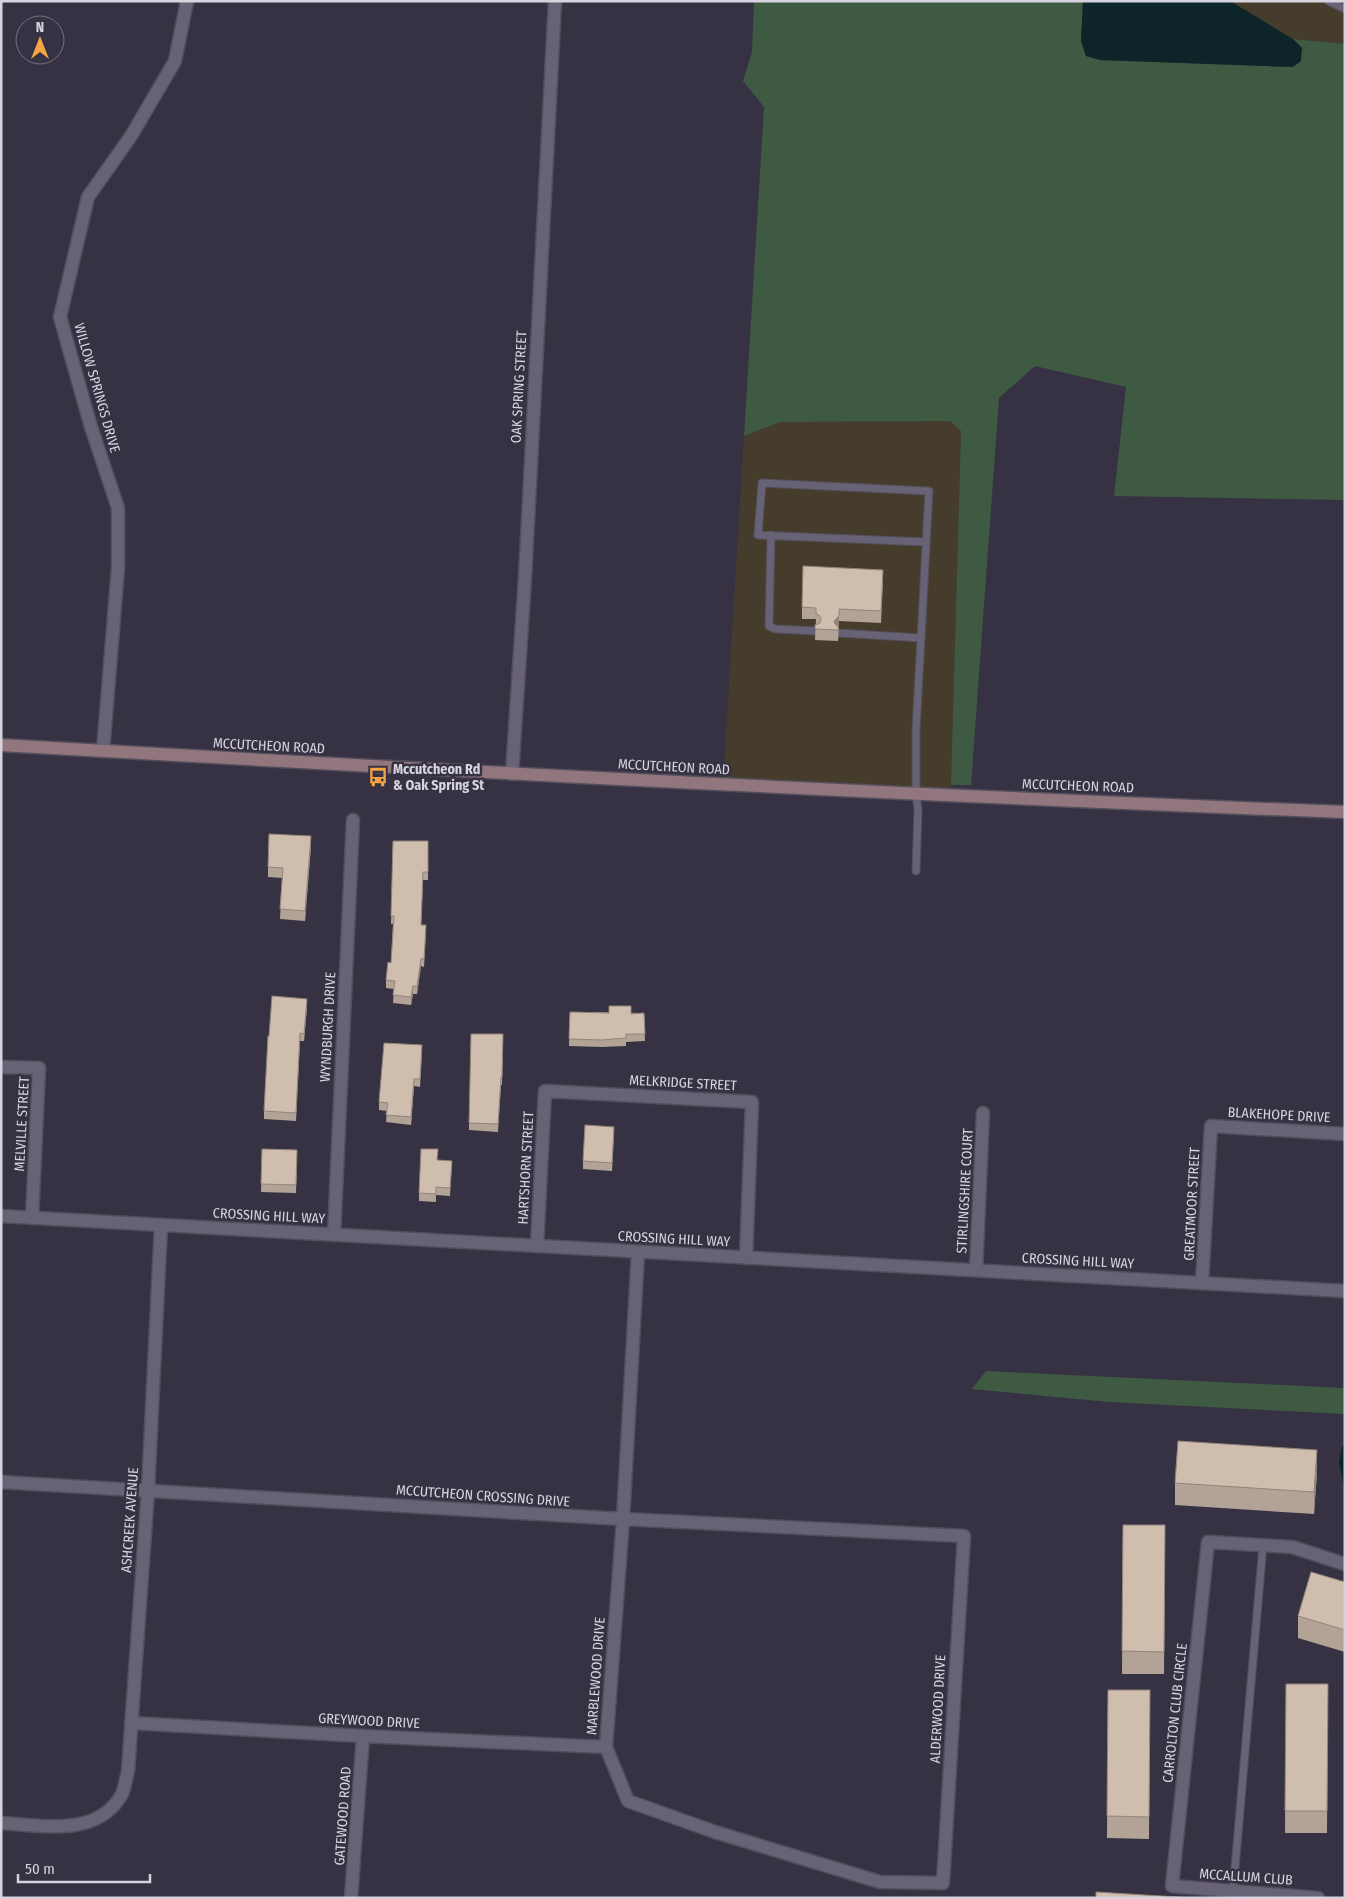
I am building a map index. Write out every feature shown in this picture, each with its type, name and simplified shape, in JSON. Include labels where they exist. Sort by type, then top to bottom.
[{"type":"main road","name":"MCCUTCHEON ROAD","points":[[1,745],[512,774],[916,794],[1345,812]]},
{"type":"street","name":"WILLOW SPRINGS DRIVE","points":[[103,751],[118,568],[118,508],[91,427],[60,317],[88,197],[130,136],[175,62],[187,1]]},
{"type":"street","name":"OAK SPRING STREET","points":[[512,774],[525,578],[554,1]]},
{"type":"street","name":"WYNDBURGH DRIVE","points":[[334,1235],[353,820]]},
{"type":"street","name":"MELVILLE STREET","points":[[1,1067],[39,1068],[32,1218]]},
{"type":"street","name":"HARTSHORN STREET","points":[[536,1246],[545,1091]]},
{"type":"street","name":"MELKRIDGE STREET","points":[[545,1091],[752,1102],[746,1258]]},
{"type":"street","name":"STIRLINGSHIRE COURT","points":[[976,1270],[983,1113]]},
{"type":"street","name":"BLAKEHOPE DRIVE","points":[[1211,1126],[1345,1134]]},
{"type":"street","name":"GREATMOOR STREET","points":[[1202,1283],[1211,1126]]},
{"type":"street","name":"CROSSING HILL WAY","points":[[1,1216],[1345,1291]]},
{"type":"street","name":"ASHCREEK AVENUE","points":[[1,1823],[63,1827],[87,1824],[108,1812],[122,1793],[128,1771],[148,1490],[161,1225]]},
{"type":"street","name":"MARBLEWOOD DRIVE","points":[[638,1252],[623,1520],[606,1747],[628,1801],[715,1832],[880,1882],[943,1883]]},
{"type":"street","name":"MCCUTCHEON CROSSING DRIVE","points":[[1,1482],[623,1520],[964,1536]]},
{"type":"street","name":"ALDERWOOD DRIVE","points":[[943,1883],[964,1536]]},
{"type":"street","name":"CARROLTON CLUB CIRCLE","points":[[1172,1886],[1208,1542],[1263,1545]]},
{"type":"street","points":[[1263,1545],[1292,1547],[1345,1564]]},
{"type":"street","name":"GREYWOOD DRIVE","points":[[131,1723],[606,1747]]},
{"type":"street","name":"GATEWOOD ROAD","points":[[351,1898],[363,1736]]},
{"type":"street","name":"MCCALLUM CLUB","points":[[1172,1886],[1318,1898]]},
{"type":"lane","points":[[1328,1],[1345,9]]},
{"type":"lane","points":[[916,871],[918,810],[916,794],[916,730],[929,491],[762,483],[758,535],[926,542]]},
{"type":"lane","points":[[771,535],[769,626],[775,629],[816,631]]},
{"type":"lane","points":[[839,633],[921,638]]},
{"type":"lane","points":[[1233,1891],[1263,1545]]},
{"type":"shaded area","points":[[1083,1],[1230,1],[1293,39],[1302,48],[1301,61],[1293,67],[1100,60],[1086,56],[1081,41]]},
{"type":"shaded area","points":[[1230,1],[1345,1],[1345,44],[1293,39]]},
{"type":"shaded area","points":[[950,421],[961,431],[951,793],[723,782],[744,436],[780,422]]},
{"type":"shaded area","points":[[1345,1444],[1345,1493],[1339,1463],[1342,1446]]},
{"type":"green space","points":[[754,1],[1083,1],[1081,41],[1086,56],[1100,60],[1292,67],[1302,48],[1293,39],[1345,44],[1345,500],[1114,496],[1126,387],[1035,366],[999,398],[971,785],[951,785],[961,431],[950,421],[780,422],[744,436],[764,107],[743,81],[752,52]]},
{"type":"green space","points":[[986,1371],[1345,1388],[1345,1414],[1109,1402],[972,1389]]},
{"type":"building","points":[[803,566],[883,570],[881,611],[839,609],[839,616],[834,621],[838,630],[815,629],[815,625],[820,623],[821,619],[816,614],[816,608],[802,607]]},
{"type":"building","points":[[269,834],[311,836],[305,911],[280,909],[283,868],[268,867]]},
{"type":"building","points":[[393,841],[428,841],[428,872],[423,872],[421,925],[426,925],[424,959],[421,959],[417,986],[413,986],[411,997],[393,995],[395,981],[386,980],[388,962],[391,963],[394,916],[391,916]]},
{"type":"building","points":[[272,996],[307,999],[304,1034],[300,1033],[296,1113],[264,1111]]},
{"type":"building","points":[[609,1006],[631,1006],[631,1014],[644,1013],[645,1034],[626,1034],[626,1038],[602,1040],[569,1039],[570,1012],[609,1013]]},
{"type":"building","points":[[471,1034],[503,1034],[498,1124],[469,1123]]},
{"type":"building","points":[[384,1043],[422,1045],[420,1079],[414,1079],[411,1117],[386,1115],[388,1103],[379,1102]]},
{"type":"building","points":[[585,1125],[614,1127],[612,1163],[583,1161]]},
{"type":"building","points":[[262,1149],[297,1150],[296,1185],[261,1184]]},
{"type":"building","points":[[421,1149],[438,1149],[437,1160],[452,1161],[450,1188],[436,1187],[436,1194],[419,1193]]},
{"type":"building","points":[[1178,1441],[1317,1450],[1314,1492],[1175,1483]]},
{"type":"building","points":[[1123,1525],[1165,1525],[1164,1652],[1122,1651]]},
{"type":"building","points":[[1311,1572],[1345,1582],[1345,1630],[1298,1616]]},
{"type":"building","points":[[1286,1684],[1328,1684],[1327,1811],[1285,1811]]},
{"type":"building","points":[[1108,1690],[1150,1690],[1149,1817],[1107,1816]]},
{"type":"building","points":[[1096,1892],[1194,1898],[1096,1898]]},
{"type":"place","name":"Mccutcheon Rd & Oak Spring St","points":[[378,777]]}]
